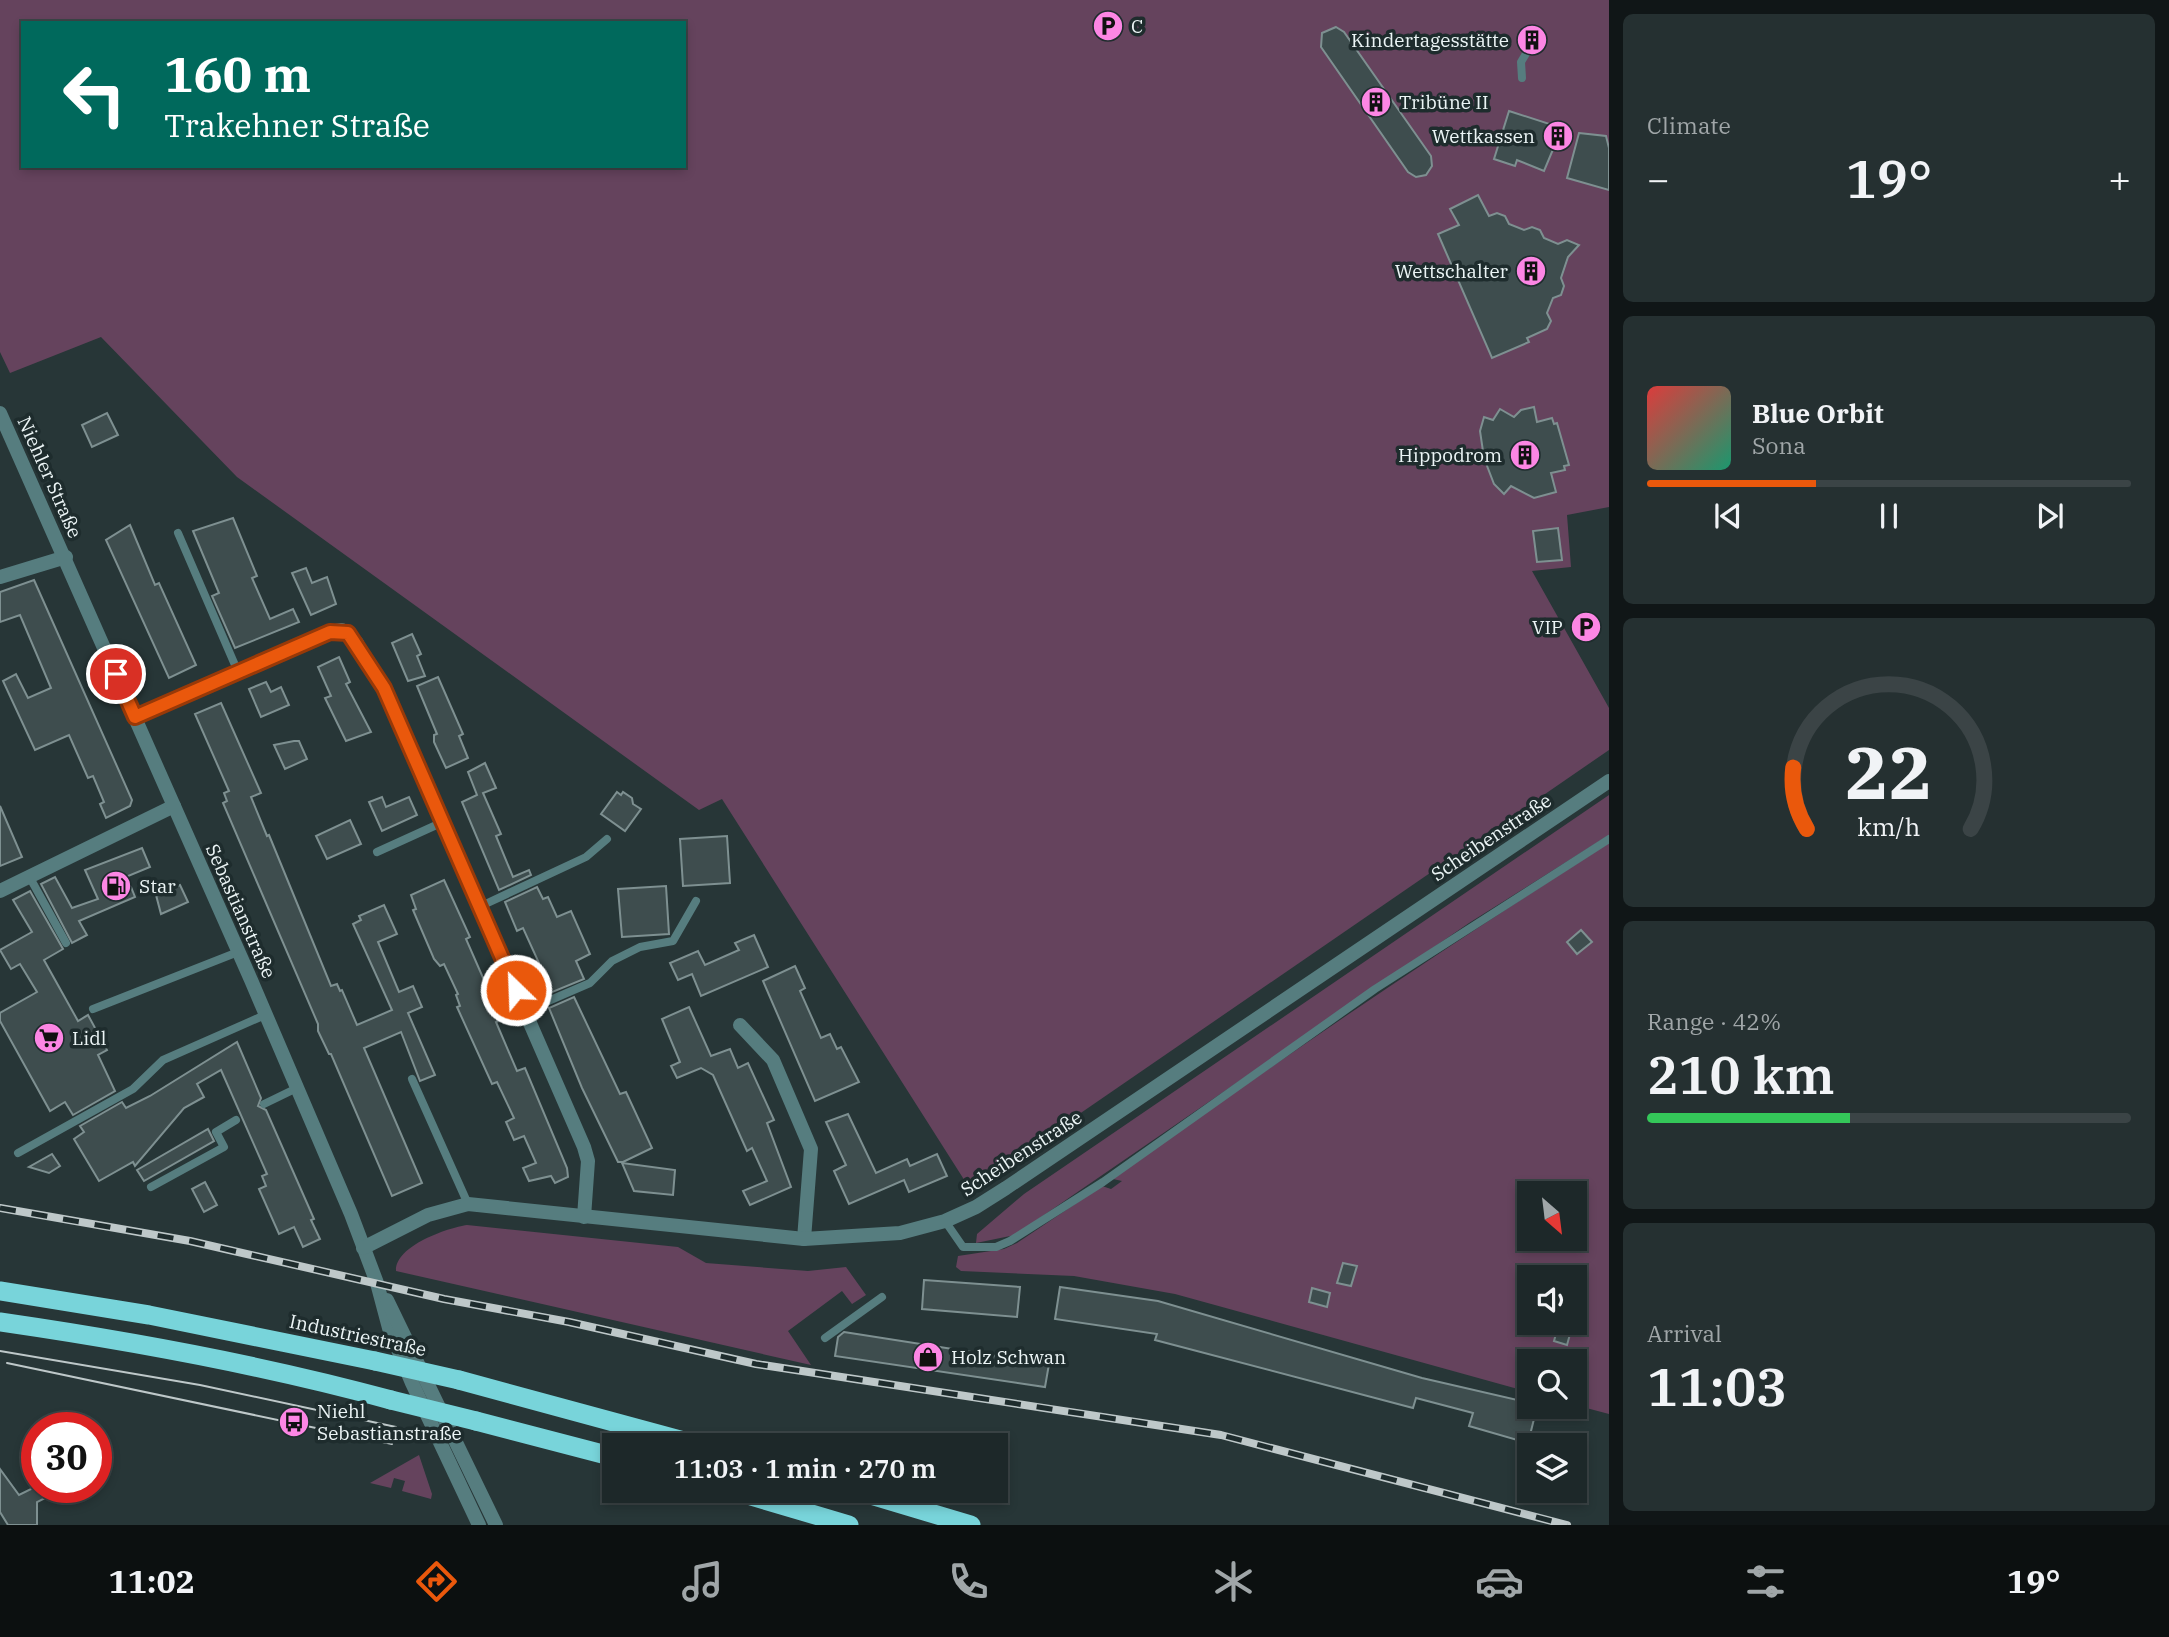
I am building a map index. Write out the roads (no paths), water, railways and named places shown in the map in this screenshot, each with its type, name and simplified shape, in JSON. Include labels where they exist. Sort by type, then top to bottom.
[{"type":"highway","name":"Industriestraße","points":[[0,1291],[149,1315],[375,1361],[459,1380],[654,1433]]},
{"type":"highway","points":[[0,1322],[137,1344],[312,1378],[602,1454]]},
{"type":"highway","points":[[775,1503],[849,1525]]},
{"type":"highway","points":[[897,1503],[971,1525]]},
{"type":"street","name":"Niehler Straße","points":[[0,413],[66,557]]},
{"type":"street","points":[[0,577],[66,557]]},
{"type":"street","name":"Sebastianstraße","points":[[66,557],[297,1088],[377,1283],[389,1328],[412,1383],[479,1525]]},
{"type":"street","points":[[135,717],[330,632],[348,633],[384,688],[588,1161],[584,1217]]},
{"type":"street","name":"Scheibenstraße","points":[[363,1248],[428,1215],[467,1204],[804,1239],[900,1233],[945,1221],[976,1207],[1006,1188],[1609,781]]},
{"type":"street","points":[[0,891],[174,806]]},
{"type":"street","points":[[740,1025],[773,1060],[811,1149],[804,1239]]},
{"type":"street","name":"Sebastianstraße","points":[[377,1283],[400,1322],[496,1525]]},
{"type":"lane","points":[[1522,78],[1521,62],[1527,52]]},
{"type":"lane","points":[[178,533],[238,672]]},
{"type":"lane","points":[[377,852],[443,822]]},
{"type":"lane","points":[[479,907],[573,864],[607,839]]},
{"type":"lane","points":[[945,1221],[963,1247],[996,1247],[1010,1241],[1104,1182],[1375,989],[1609,839]]},
{"type":"lane","points":[[29,876],[66,943]]},
{"type":"lane","points":[[525,1011],[590,983],[610,962],[640,947],[673,942],[696,901]]},
{"type":"lane","points":[[93,1009],[238,952]]},
{"type":"lane","points":[[18,1153],[133,1089],[163,1060],[265,1015]]},
{"type":"lane","points":[[412,1079],[467,1204]]},
{"type":"lane","points":[[264,1104],[297,1088]]},
{"type":"lane","points":[[151,1187],[223,1147],[216,1132],[236,1120]]},
{"type":"lane","points":[[825,1338],[882,1297]]},
{"type":"tram line","points":[[0,1351],[200,1385],[396,1427]]},
{"type":"tram line","points":[[7,1363],[392,1444]]},
{"type":"railway","points":[[0,1208],[190,1241],[444,1299],[569,1322],[756,1364],[1221,1435],[1567,1525]]},
{"type":"place","name":"C","points":[[1108,26]]},
{"type":"place","name":"Kindertagesstätte","points":[[1532,40]]},
{"type":"place","name":"Tribüne II","points":[[1376,102]]},
{"type":"place","name":"Wettkassen","points":[[1558,136]]},
{"type":"place","name":"Wettschalter","points":[[1531,271]]},
{"type":"place","name":"Hippodrom","points":[[1525,455]]},
{"type":"place","name":"VIP","points":[[1586,627]]},
{"type":"place","name":"Star","points":[[116,886]]},
{"type":"place","name":"Lidl","points":[[49,1038]]},
{"type":"place","name":"Holz Schwan","points":[[928,1357]]},
{"type":"place","name":"Niehl Sebastianstraße","points":[[294,1422]]}]
